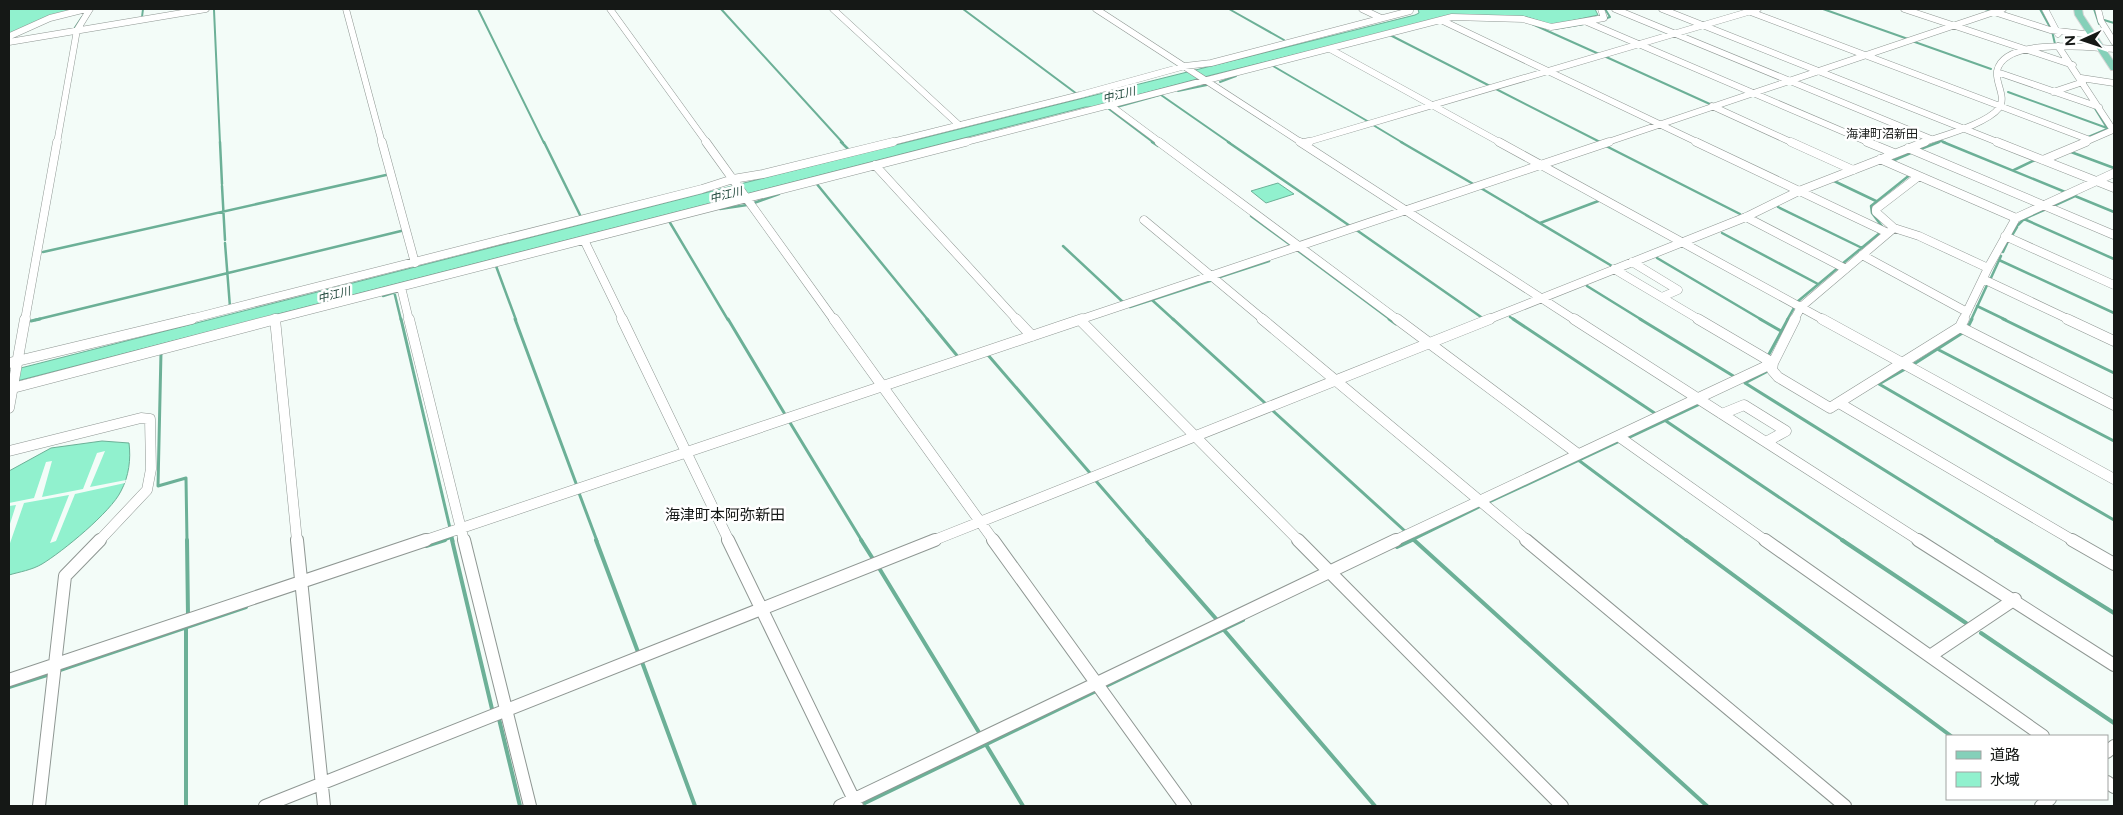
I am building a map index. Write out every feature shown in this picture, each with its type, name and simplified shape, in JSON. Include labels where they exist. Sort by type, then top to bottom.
[{"type":"main road","points":[[2078,9],[2092,35],[2114,68]]},
{"type":"street","points":[[9,36],[24,32],[50,18],[86,9]]},
{"type":"street","points":[[9,408],[14,363],[77,30],[90,9]]},
{"type":"street","points":[[173,14],[178,9]]},
{"type":"street","points":[[9,42],[206,9]]},
{"type":"street","points":[[346,9],[415,263]]},
{"type":"street","points":[[610,9],[1185,806]]},
{"type":"street","points":[[833,9],[959,125]]},
{"type":"street","points":[[1096,9],[1541,298],[2015,599],[2114,665]]},
{"type":"street","points":[[1362,9],[1381,18]]},
{"type":"street","points":[[14,363],[1187,67],[1211,63],[1410,11],[1410,9]]},
{"type":"street","points":[[11,388],[1441,20],[1457,17],[1523,19],[1551,27],[1604,18],[1601,9]]},
{"type":"street","points":[[1615,9],[1933,138]]},
{"type":"street","points":[[1662,9],[2114,188]]},
{"type":"street","points":[[1304,143],[1677,33],[1746,10],[1758,9]]},
{"type":"street","points":[[1904,9],[2073,65]]},
{"type":"street","points":[[9,680],[454,532],[2003,9]]},
{"type":"street","points":[[2043,160],[2113,131],[2060,46],[2057,31],[2044,9]]},
{"type":"street","points":[[2098,9],[2101,21],[2114,42]]},
{"type":"street","points":[[1746,10],[2090,140]]},
{"type":"street","points":[[1994,12],[2057,31],[2092,35]]},
{"type":"street","points":[[1441,20],[1799,191],[1891,231],[1919,236],[1988,268]]},
{"type":"street","points":[[1586,21],[1894,153]]},
{"type":"street","points":[[265,806],[1746,217],[1799,191],[1992,115],[2001,106],[2003,97],[1997,72],[2003,60],[2012,54],[2024,50],[2060,46],[2114,49]]},
{"type":"street","points":[[1330,49],[2114,478]]},
{"type":"street","points":[[1997,72],[2099,107]]},
{"type":"street","points":[[2053,92],[2082,80],[2114,83]]},
{"type":"street","points":[[1110,105],[1578,454]]},
{"type":"street","points":[[1712,106],[1853,170]]},
{"type":"street","points":[[1908,148],[2114,235]]},
{"type":"street","points":[[1880,159],[2016,218]]},
{"type":"street","points":[[875,165],[1032,336]]},
{"type":"street","points":[[1891,231],[1801,307],[1773,364],[1772,370],[1778,377],[1830,408],[1960,327],[1988,268],[2016,218],[2114,173]]},
{"type":"street","points":[[1891,231],[1876,212],[1876,209],[1919,176]]},
{"type":"street","points":[[1746,217],[1846,269]]},
{"type":"street","points":[[1144,220],[1845,806]]},
{"type":"street","points":[[2005,236],[2114,285]]},
{"type":"street","points":[[584,240],[760,609],[856,803]]},
{"type":"street","points":[[1862,255],[1967,312]]},
{"type":"street","points":[[1632,262],[1678,290],[1662,297]]},
{"type":"street","points":[[1614,269],[1773,364]]},
{"type":"street","points":[[1983,279],[2114,342]]},
{"type":"street","points":[[396,289],[454,532],[506,711],[530,806]]},
{"type":"street","points":[[275,319],[303,581],[324,806]]},
{"type":"street","points":[[1080,320],[1562,806]]},
{"type":"street","points":[[1960,327],[2114,405]]},
{"type":"street","points":[[840,806],[856,803],[1096,683],[1479,500],[1773,364]]},
{"type":"street","points":[[1839,403],[2114,564]]},
{"type":"street","points":[[1722,414],[1744,405],[1786,431],[1766,442]]},
{"type":"street","points":[[9,450],[141,418],[150,419],[151,469],[147,490],[66,576],[54,664],[39,806]]},
{"type":"street","points":[[1618,436],[2042,735]]},
{"type":"street","points":[[1930,656],[2015,599]]},
{"type":"water","points":[[9,9],[79,9],[9,35]]},
{"type":"water","name":"中江川","points":[[1418,9],[1595,9],[1598,15],[1552,25],[1527,17],[1456,15],[1212,75],[1092,107],[1085,107],[9,383],[9,371],[724,188],[1415,15],[1419,13]]},
{"type":"water","points":[[1278,183],[1294,194],[1266,203],[1251,191]]},
{"type":"water","points":[[102,441],[129,443],[128,473],[116,500],[85,531],[51,558],[34,568],[9,575],[9,471],[51,448]]},
{"type":"pier","points":[[105,451],[90,487],[126,480],[125,483],[75,494],[56,541],[50,543],[69,495],[24,503],[9,546],[9,527],[16,505],[9,506],[9,503],[34,498],[46,462],[52,461],[42,497],[83,489],[97,453]]},
{"type":"waterway","points":[[142,17],[143,9]]},
{"type":"waterway","points":[[478,9],[544,143]]},
{"type":"waterway","points":[[721,9],[843,143]]},
{"type":"waterway","points":[[963,9],[1077,94]]},
{"type":"waterway","points":[[1229,9],[1284,40]]},
{"type":"waterway","points":[[1604,19],[1610,17],[1605,9]]},
{"type":"waterway","points":[[1823,9],[1908,39]]},
{"type":"waterway","points":[[1985,9],[1992,11]]},
{"type":"waterway","points":[[2040,9],[2051,29]]},
{"type":"waterway","points":[[2094,9],[2099,24]]},
{"type":"waterway","points":[[214,10],[220,143]]},
{"type":"waterway","points":[[74,29],[82,17]]},
{"type":"waterway","points":[[2104,20],[2114,23]]},
{"type":"waterway","points":[[1532,24],[1599,54]]},
{"type":"waterway","points":[[1554,29],[1584,24]]},
{"type":"waterway","points":[[2052,31],[2055,44]]},
{"type":"waterway","points":[[1390,35],[1490,86]]},
{"type":"waterway","points":[[1912,41],[1991,69]]},
{"type":"waterway","points":[[1604,56],[1712,105]]},
{"type":"waterway","points":[[1273,66],[1369,122]]},
{"type":"waterway","points":[[1220,82],[1236,76]]},
{"type":"waterway","points":[[1178,91],[1207,85]]},
{"type":"waterway","points":[[1494,88],[1600,142]]},
{"type":"waterway","points":[[2008,92],[2107,128],[2094,107]]},
{"type":"waterway","name":"中江川","points":[[1117,107],[1160,95]]},
{"type":"waterway","points":[[1161,95],[1230,143]]},
{"type":"waterway","name":"中江川","points":[[1105,106],[1154,143]]},
{"type":"waterway","points":[[1373,125],[1403,143]]},
{"type":"waterway","points":[[2088,137],[2107,129]]},
{"type":"waterway","points":[[1937,139],[1946,143]]},
{"type":"waterway","points":[[1936,143],[1941,141]]},
{"type":"waterway","points":[[220,142],[222,184]]},
{"type":"waterway","points":[[544,142],[582,219]]},
{"type":"waterway","points":[[841,142],[850,151]]},
{"type":"waterway","points":[[1152,142],[1158,146]]},
{"type":"waterway","points":[[1228,142],[1350,226]]},
{"type":"waterway","points":[[1401,142],[1475,185]]},
{"type":"waterway","points":[[1918,150],[1939,142]]},
{"type":"waterway","points":[[1943,142],[2075,196]]},
{"type":"waterway","points":[[1606,146],[1740,214]]},
{"type":"waterway","points":[[1892,161],[1913,152]]},
{"type":"waterway","points":[[2071,152],[2114,168]]},
{"type":"waterway","points":[[2014,170],[2035,160]]},
{"type":"waterway","points":[[1884,229],[1872,213],[1871,206],[1911,174]]},
{"type":"waterway","points":[[223,211],[386,175]]},
{"type":"waterway","points":[[1834,181],[1876,201]]},
{"type":"waterway","points":[[816,183],[928,320]]},
{"type":"waterway","points":[[222,186],[223,211]]},
{"type":"waterway","points":[[1479,187],[1612,266]]},
{"type":"waterway","points":[[754,203],[779,194]]},
{"type":"waterway","points":[[2051,207],[2075,196]]},
{"type":"waterway","points":[[2075,196],[2114,212]]},
{"type":"waterway","points":[[1540,223],[1601,200]]},
{"type":"waterway","points":[[720,209],[747,205]]},
{"type":"waterway","points":[[1778,207],[1862,248]]},
{"type":"waterway","points":[[2024,219],[2046,209]]},
{"type":"waterway","points":[[43,252],[223,211]]},
{"type":"waterway","points":[[223,211],[225,240]]},
{"type":"waterway","points":[[1251,216],[1292,246]]},
{"type":"waterway","points":[[2018,225],[2024,219]]},
{"type":"waterway","points":[[2024,219],[2114,259]]},
{"type":"waterway","points":[[669,221],[728,320]]},
{"type":"waterway","points":[[2011,237],[2017,227]]},
{"type":"waterway","points":[[1355,229],[1481,317]]},
{"type":"waterway","points":[[227,273],[401,231]]},
{"type":"waterway","points":[[1862,248],[1881,232]]},
{"type":"waterway","points":[[1722,233],[1818,284]]},
{"type":"waterway","points":[[2003,252],[2009,239]]},
{"type":"waterway","points":[[225,243],[227,273]]},
{"type":"waterway","points":[[1063,246],[1124,303]]},
{"type":"waterway","points":[[1842,264],[1862,248]]},
{"type":"waterway","points":[[1297,250],[1391,320]]},
{"type":"waterway","points":[[1999,260],[2001,256]]},
{"type":"waterway","points":[[1657,258],[1762,320]]},
{"type":"waterway","points":[[1990,280],[1999,260]]},
{"type":"waterway","points":[[1999,260],[2114,313]]},
{"type":"waterway","points":[[1217,278],[1269,261]]},
{"type":"waterway","points":[[496,266],[516,320]]},
{"type":"waterway","points":[[1797,302],[1839,267]]},
{"type":"waterway","points":[[35,320],[227,273]]},
{"type":"waterway","points":[[227,273],[230,307]]},
{"type":"waterway","points":[[1130,307],[1213,280]]},
{"type":"waterway","points":[[1977,306],[1988,283]]},
{"type":"waterway","points":[[1587,286],[1642,320]]},
{"type":"waterway","points":[[394,292],[399,291]]},
{"type":"waterway","points":[[383,296],[394,292]]},
{"type":"waterway","points":[[394,292],[401,320]]},
{"type":"waterway","points":[[1152,300],[1174,320]]},
{"type":"waterway","points":[[1787,320],[1795,306]]},
{"type":"waterway","points":[[1971,320],[1977,306]]},
{"type":"waterway","points":[[1977,306],[2006,320]]},
{"type":"waterway","points":[[1510,317],[1515,320]]},
{"type":"waterway","points":[[31,321],[40,319]]},
{"type":"waterway","points":[[401,319],[453,541]]},
{"type":"waterway","points":[[515,319],[577,486]]},
{"type":"waterway","points":[[728,319],[786,416]]},
{"type":"waterway","points":[[927,319],[959,358]]},
{"type":"waterway","points":[[1173,319],[1265,403]]},
{"type":"waterway","points":[[1389,319],[1396,324]]},
{"type":"waterway","points":[[1513,319],[1656,414]]},
{"type":"waterway","points":[[1640,319],[1735,377]]},
{"type":"waterway","points":[[1760,319],[1781,331]]},
{"type":"waterway","points":[[1768,356],[1788,319]]},
{"type":"waterway","points":[[1968,327],[1972,319]]},
{"type":"waterway","points":[[2003,319],[2114,373]]},
{"type":"waterway","points":[[1914,364],[1964,332]]},
{"type":"waterway","points":[[1939,350],[2114,441]]},
{"type":"waterway","points":[[161,352],[158,486],[186,478],[187,541]]},
{"type":"waterway","points":[[988,355],[1090,473]]},
{"type":"waterway","points":[[1907,368],[1879,384],[2114,520]]},
{"type":"waterway","points":[[1768,371],[1745,383],[1998,541]]},
{"type":"waterway","points":[[1665,420],[1700,404]]},
{"type":"waterway","points":[[1272,410],[1406,532]]},
{"type":"waterway","points":[[1628,438],[1665,420]]},
{"type":"waterway","points":[[1665,420],[1844,541]]},
{"type":"waterway","points":[[789,421],[862,541]]},
{"type":"waterway","points":[[1579,460],[1620,441]]},
{"type":"waterway","points":[[1487,503],[1579,460]]},
{"type":"waterway","points":[[1579,460],[1687,541]]},
{"type":"waterway","points":[[1096,481],[1148,541]]},
{"type":"waterway","points":[[579,493],[597,541]]},
{"type":"waterway","points":[[1413,539],[1481,506]]},
{"type":"waterway","points":[[441,541],[452,537]]},
{"type":"waterway","points":[[187,540],[188,616]]},
{"type":"waterway","points":[[426,546],[445,540]]},
{"type":"waterway","points":[[452,540],[492,709]]},
{"type":"waterway","points":[[596,540],[638,652]]},
{"type":"waterway","points":[[861,540],[873,559]]},
{"type":"waterway","points":[[1147,540],[1218,621]]},
{"type":"waterway","points":[[1397,547],[1412,540]]},
{"type":"waterway","points":[[1414,540],[1707,806]]},
{"type":"waterway","points":[[1686,540],[1950,735]]},
{"type":"waterway","points":[[1842,540],[1966,623]]},
{"type":"waterway","points":[[1996,540],[2114,613]]},
{"type":"waterway","points":[[879,568],[980,734]]},
{"type":"waterway","points":[[186,627],[246,607]]},
{"type":"waterway","points":[[1106,686],[1243,620]]},
{"type":"waterway","points":[[60,670],[186,627]]},
{"type":"waterway","points":[[186,627],[186,806]]},
{"type":"waterway","points":[[1224,630],[1375,806]]},
{"type":"waterway","points":[[1981,633],[2114,723]]},
{"type":"waterway","points":[[642,662],[695,806]]},
{"type":"waterway","points":[[9,687],[50,674]]},
{"type":"waterway","points":[[986,744],[1096,691]]},
{"type":"waterway","points":[[499,719],[520,806]]},
{"type":"waterway","points":[[865,803],[986,744]]},
{"type":"waterway","points":[[986,744],[1023,806]]},
{"type":"district","name":"海津町沼新田","points":[[1882,134]]},
{"type":"district","name":"海津町本阿弥新田","points":[[725,515]]}]
